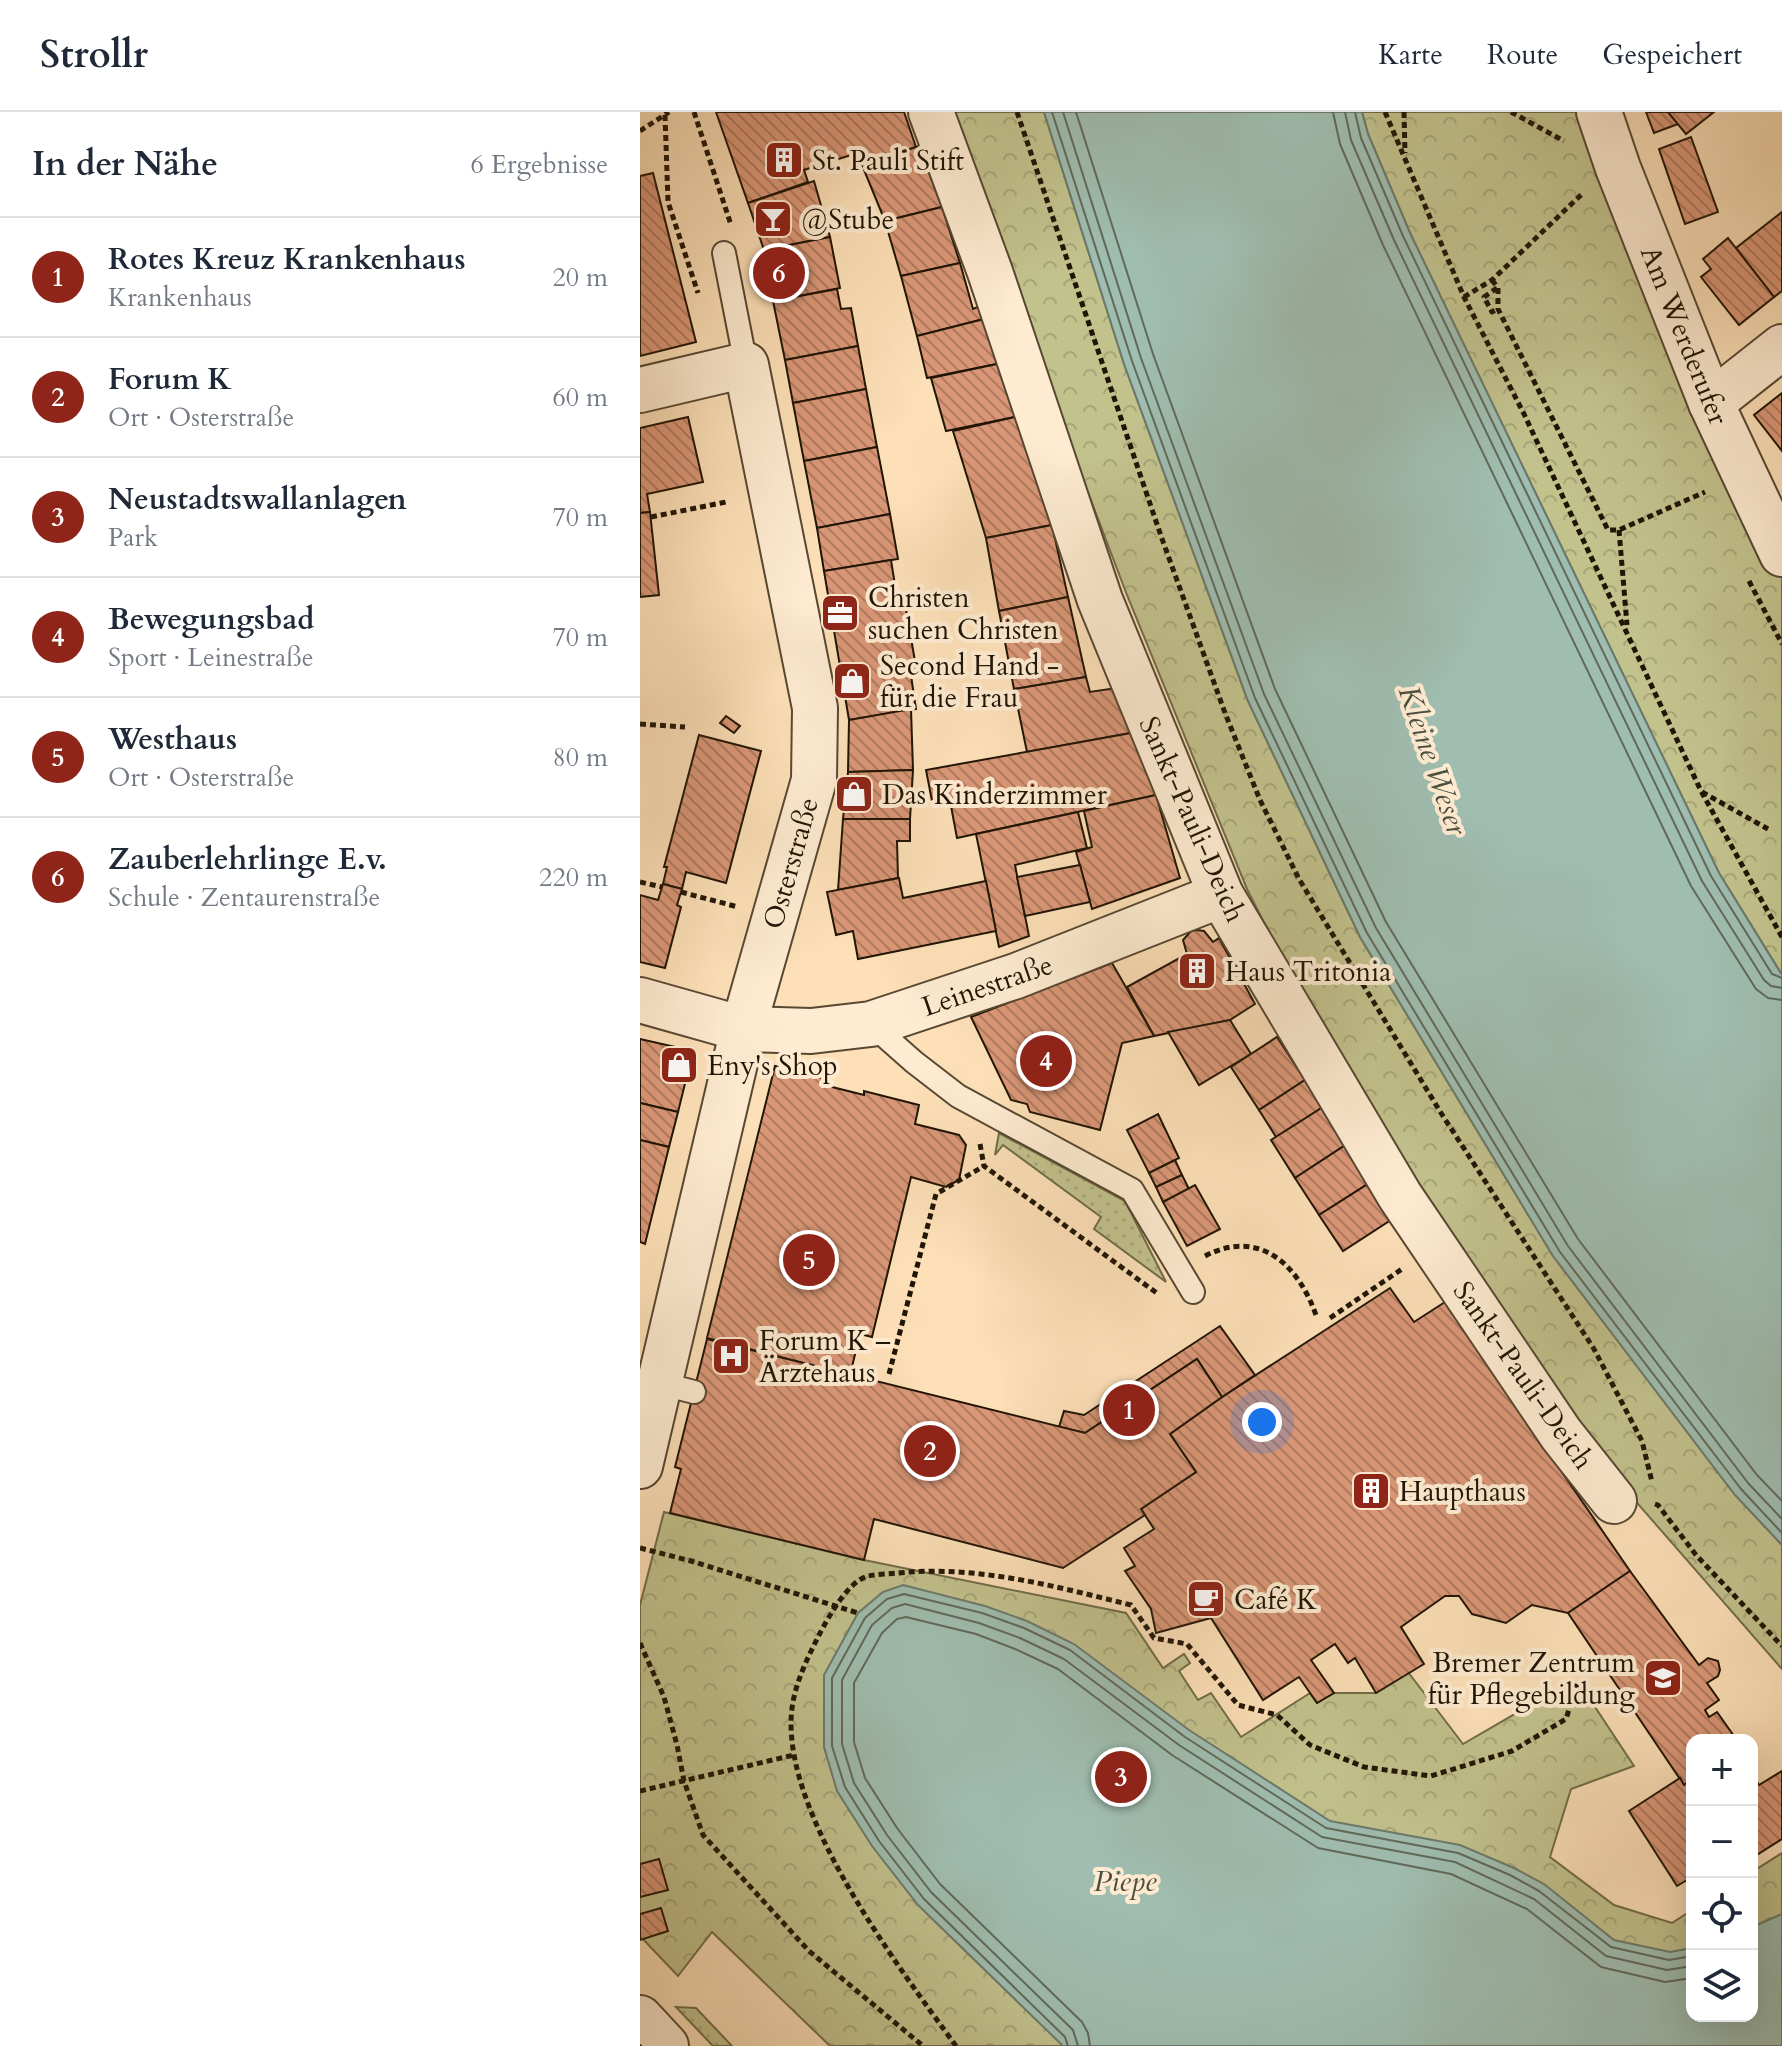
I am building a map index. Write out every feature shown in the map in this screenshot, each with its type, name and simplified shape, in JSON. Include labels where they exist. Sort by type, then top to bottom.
[{"type":"street","name":"Sankt-Pauli-Deich","points":[[931,112],[990,272],[1100,600],[1221,895],[1318,1061],[1435,1246],[1561,1434],[1614,1501]]},
{"type":"street","name":"Am Werderufer","points":[[1599,112],[1711,403],[1782,554]]},
{"type":"street","points":[[1711,403],[1782,347]]},
{"type":"street","points":[[640,390],[746,365]]},
{"type":"street","name":"Osterstraße","points":[[640,1466],[676,1388],[743,1029],[814,780],[815,708],[746,365]]},
{"type":"street","name":"Leinestraße","points":[[640,1000],[743,1029],[811,1031],[871,1024],[1016,976],[1221,895]]},
{"type":"street","points":[[640,2018],[666,2046]]},
{"type":"lane","name":"Osterstraße","points":[[724,253],[746,365]]},
{"type":"lane","points":[[871,1024],[914,1062],[973,1104],[1132,1190],[1193,1292]]},
{"type":"path","points":[[694,112],[721,193]]},
{"type":"path","points":[[1017,112],[1036,176],[1161,536],[1260,800],[1307,892],[1441,1113],[1594,1349],[1642,1441],[1658,1505],[1696,1555],[1782,1646]]},
{"type":"path","points":[[1385,112],[1464,297],[1524,414],[1701,791],[1782,937]]},
{"type":"path","points":[[1404,112],[1405,158]]},
{"type":"path","points":[[1511,112],[1563,138]]},
{"type":"path","points":[[640,131],[667,113]]},
{"type":"path","points":[[667,113],[668,202],[700,300]]},
{"type":"path","points":[[1464,297],[1492,280],[1583,193]]},
{"type":"path","points":[[1492,280],[1498,288],[1498,309],[1608,530],[1619,530],[1705,492]]},
{"type":"path","points":[[1498,288],[1484,297],[1492,312],[1498,309]]},
{"type":"path","points":[[651,517],[726,502]]},
{"type":"path","points":[[1619,530],[1627,629]]},
{"type":"path","points":[[640,724],[685,727]]},
{"type":"path","points":[[1701,791],[1768,829]]},
{"type":"path","points":[[640,882],[662,887]]},
{"type":"path","points":[[681,892],[774,915]]},
{"type":"path","points":[[973,1104],[984,1166],[1161,1297]]},
{"type":"path","points":[[889,1374],[936,1194],[984,1166]]},
{"type":"path","points":[[1180,1270],[1220,1248],[1253,1246],[1276,1255],[1309,1293],[1317,1318]]},
{"type":"path","points":[[1330,1318],[1435,1246]]},
{"type":"path","points":[[1614,1501],[1658,1505]]},
{"type":"path","points":[[640,1548],[858,1613]]},
{"type":"path","points":[[956,2046],[891,1957],[820,1837],[794,1755],[791,1727],[793,1698],[804,1665],[834,1606],[864,1576],[937,1569],[1037,1582],[1131,1605],[1154,1638],[1187,1644],[1238,1705],[1277,1715],[1310,1745],[1364,1767],[1431,1776],[1512,1751],[1566,1719],[1577,1684]]},
{"type":"path","points":[[640,1643],[664,1697],[684,1781],[703,1835],[809,1951],[923,2046]]},
{"type":"path","points":[[640,1791],[794,1755]]},
{"type":"green space","points":[[943,112],[1044,112],[1124,364],[1248,701],[1360,937],[1553,1256],[1735,1494],[1782,1545],[1782,1669],[1611,1473],[1419,1187],[1294,982],[1247,889],[1127,595]]},
{"type":"green space","points":[[1362,112],[1599,112],[1782,554],[1782,975],[1719,873],[1410,233],[1368,134]]},
{"type":"green space","points":[[999,1133],[1125,1201],[1166,1282],[1094,1229],[1101,1217],[1003,1145],[995,1155]]},
{"type":"green space","points":[[664,1512],[864,1560],[1126,1613],[1163,1668],[1184,1654],[1190,1663],[1179,1671],[1198,1700],[1211,1693],[1241,1737],[1310,1693],[1317,1703],[1334,1693],[1376,1693],[1408,1672],[1463,1744],[1551,1693],[1591,1701],[1634,1766],[1571,1789],[1550,1857],[1614,1905],[1672,1923],[1686,1914],[1686,2022],[1758,2022],[1758,1868],[1782,1853],[1782,2046],[830,2046],[712,1932],[678,1976],[640,1936],[640,1605]]},
{"type":"green space","points":[[676,2007],[696,2008],[732,2046],[713,2046]]},
{"type":"water","name":"Kleine Weser","points":[[1044,112],[1362,112],[1368,134],[1410,233],[1719,873],[1782,975],[1782,1545],[1735,1495],[1553,1256],[1360,937],[1248,701],[1124,364]]},
{"type":"water","name":"Piepe","points":[[903,1585],[985,1606],[1027,1621],[1074,1644],[1189,1730],[1330,1821],[1460,1845],[1544,1884],[1614,1940],[1670,1952],[1686,1949],[1686,2022],[1758,2022],[1758,1924],[1782,1914],[1782,2046],[1063,2046],[918,1905],[872,1846],[837,1791],[824,1747],[824,1675],[858,1613],[883,1592]]},
{"type":"building","name":"St. Pauli Stift","points":[[716,112],[904,112],[916,147],[856,167],[851,155],[804,170],[808,182],[748,203]]},
{"type":"building","points":[[1646,112],[1668,112],[1678,124],[1654,133]]},
{"type":"building","points":[[1668,112],[1714,112],[1686,134]]},
{"type":"building","points":[[1691,137],[1718,212],[1685,224],[1659,149]]},
{"type":"building","points":[[919,146],[942,207],[885,221],[862,165]]},
{"type":"building","points":[[653,173],[696,342],[640,356],[640,176]]},
{"type":"building","points":[[814,181],[830,237],[764,250],[748,203]]},
{"type":"building","points":[[942,207],[960,263],[901,276],[885,221]]},
{"type":"building","points":[[1782,212],[1782,291],[1774,297],[1736,248]]},
{"type":"building","points":[[830,237],[840,288],[773,301],[764,250]]},
{"type":"building","points":[[1728,238],[1774,297],[1739,325],[1701,277],[1711,269],[1703,259]]},
{"type":"building","points":[[960,263],[973,309],[980,306],[984,319],[917,336],[901,276]]},
{"type":"building","points":[[837,289],[841,309],[851,308],[858,346],[785,360],[773,301]]},
{"type":"building","points":[[984,319],[997,364],[927,378],[917,336]]},
{"type":"building","points":[[858,346],[866,389],[793,403],[785,360]]},
{"type":"building","points":[[997,364],[1015,417],[946,431],[931,378]]},
{"type":"building","points":[[866,389],[877,447],[804,461],[793,403]]},
{"type":"building","points":[[1782,393],[1782,451],[1754,415]]},
{"type":"building","points":[[688,417],[703,482],[647,494],[650,512],[640,513],[640,428]]},
{"type":"building","points":[[1015,417],[1052,525],[986,538],[953,431]]},
{"type":"building","points":[[877,447],[890,514],[817,528],[804,461]]},
{"type":"building","points":[[650,512],[659,595],[640,597],[640,513]]},
{"type":"building","points":[[890,514],[898,559],[824,571],[817,528]]},
{"type":"building","points":[[1052,525],[1068,597],[999,611],[986,538]]},
{"type":"building","points":[[891,560],[898,604],[905,603],[916,667],[910,669],[916,709],[849,720],[824,571]]},
{"type":"building","points":[[1068,597],[1086,677],[1014,689],[999,611]]},
{"type":"building","points":[[1086,677],[1090,692],[1116,688],[1131,733],[1027,752],[1014,689]]},
{"type":"building","points":[[911,709],[913,770],[848,772],[849,720]]},
{"type":"building","points":[[726,716],[740,726],[734,733],[720,723]]},
{"type":"building","points":[[1131,733],[1156,795],[957,838],[951,806],[933,806],[926,770]]},
{"type":"building","points":[[699,735],[761,751],[726,883],[686,872],[682,889],[663,884],[667,867],[664,867]]},
{"type":"building","points":[[913,770],[910,819],[843,819],[848,772]]},
{"type":"building","points":[[1156,795],[1180,878],[1092,909],[1076,852],[1092,847],[1084,811]]},
{"type":"building","points":[[1078,812],[1087,848],[1015,865],[1029,936],[999,947],[976,834]]},
{"type":"building","points":[[843,819],[910,819],[910,841],[897,841],[898,878],[838,890]]},
{"type":"building","points":[[1080,865],[1090,902],[1025,916],[1017,877]]},
{"type":"building","points":[[899,878],[903,898],[986,881],[996,931],[858,959],[853,931],[836,935],[827,892]]},
{"type":"building","points":[[663,884],[682,889],[677,905],[681,907],[665,968],[640,962],[640,895],[658,900]]},
{"type":"building","name":"Haus Tritonia","points":[[1191,931],[1204,931],[1213,942],[1219,938],[1255,1004],[1230,1020],[1154,1036],[1127,987],[1187,954],[1183,940]]},
{"type":"building","points":[[1112,963],[1154,1036],[1122,1043],[1100,1130],[1030,1112],[1027,1104],[1011,1100],[971,1017]]},
{"type":"building","points":[[1230,1020],[1251,1054],[1199,1085],[1168,1032]]},
{"type":"building","points":[[1277,1037],[1305,1080],[1259,1110],[1231,1067]]},
{"type":"building","points":[[640,1039],[693,1051],[678,1112],[640,1103]]},
{"type":"building","points":[[775,1066],[826,1079],[824,1085],[919,1105],[915,1124],[959,1135],[966,1145],[959,1180],[946,1187],[911,1177],[872,1337],[860,1334],[850,1375],[707,1338]]},
{"type":"building","points":[[1305,1080],[1323,1107],[1276,1137],[1259,1110]]},
{"type":"building","points":[[640,1103],[678,1112],[669,1147],[640,1140]]},
{"type":"building","points":[[1323,1107],[1347,1144],[1295,1178],[1271,1140]]},
{"type":"building","points":[[1158,1114],[1179,1158],[1149,1173],[1127,1130]]},
{"type":"building","points":[[640,1140],[669,1147],[645,1244],[640,1242]]},
{"type":"building","points":[[1347,1144],[1371,1182],[1319,1215],[1295,1178]]},
{"type":"building","points":[[1175,1160],[1182,1175],[1156,1187],[1149,1173]]},
{"type":"building","points":[[1182,1175],[1189,1189],[1163,1202],[1156,1187]]},
{"type":"building","points":[[1371,1182],[1394,1218],[1343,1251],[1319,1215]]},
{"type":"building","points":[[1195,1185],[1220,1229],[1187,1246],[1163,1202]]},
{"type":"building","name":"Haupthaus","points":[[1390,1288],[1414,1322],[1445,1302],[1630,1571],[1568,1613],[1532,1605],[1506,1623],[1472,1614],[1459,1596],[1445,1596],[1401,1627],[1424,1664],[1376,1693],[1355,1658],[1348,1663],[1335,1644],[1311,1660],[1334,1693],[1317,1703],[1299,1677],[1263,1700],[1211,1618],[1156,1633],[1151,1609],[1125,1571],[1135,1566],[1124,1548],[1154,1529],[1141,1509],[1196,1472],[1170,1434]]},
{"type":"building","points":[[1220,1326],[1255,1375],[1222,1397],[1197,1359],[1085,1433],[1059,1427],[1064,1411],[1084,1415]]},
{"type":"building","points":[[707,1339],[1085,1433],[1197,1359],[1222,1397],[1170,1434],[1196,1472],[1141,1509],[1145,1515],[1063,1568],[874,1519],[864,1560],[670,1513],[681,1469],[675,1467]]},
{"type":"building","name":"Bremer Zentrum für Pflegebildung","points":[[1630,1571],[1699,1665],[1708,1658],[1718,1661],[1718,1676],[1707,1683],[1719,1700],[1705,1710],[1709,1717],[1717,1712],[1733,1734],[1686,1734],[1684,1785],[1568,1613]]},
{"type":"building","points":[[1782,1771],[1782,1839],[1758,1854],[1758,1783]]},
{"type":"building","points":[[1680,1778],[1684,1785],[1686,1784],[1686,1881],[1677,1886],[1629,1811]]},
{"type":"building","points":[[659,1859],[668,1890],[640,1897],[640,1864]]},
{"type":"building","points":[[661,1908],[668,1931],[640,1940],[640,1914]]},
{"type":"place","name":"St. Pauli Stift","points":[[784,160]]},
{"type":"place","name":"@Stube","points":[[773,219]]},
{"type":"place","name":"Zauberlehrlinge E.v.","points":[[779,273]]},
{"type":"place","name":"Christen suchen Christen","points":[[840,613]]},
{"type":"place","name":"Second Hand - für die Frau","points":[[852,681]]},
{"type":"place","name":"Das Kinderzimmer","points":[[854,794]]},
{"type":"place","name":"Haus Tritonia","points":[[1197,971]]},
{"type":"place","name":"Bewegungsbad","points":[[1046,1061]]},
{"type":"place","name":"Eny's Shop","points":[[679,1065]]},
{"type":"place","name":"Westhaus","points":[[809,1260]]},
{"type":"place","name":"Forum K – Ärztehaus","points":[[731,1356]]},
{"type":"place","name":"Rotes Kreuz Krankenhaus","points":[[1129,1410]]},
{"type":"place","name":"Forum K","points":[[930,1451]]},
{"type":"place","name":"Haupthaus","points":[[1371,1491]]},
{"type":"place","name":"Café K","points":[[1206,1599]]},
{"type":"place","name":"Bremer Zentrum für Pflegebildung","points":[[1663,1678]]},
{"type":"place","name":"Neustadtswallanlagen","points":[[1121,1777]]}]
